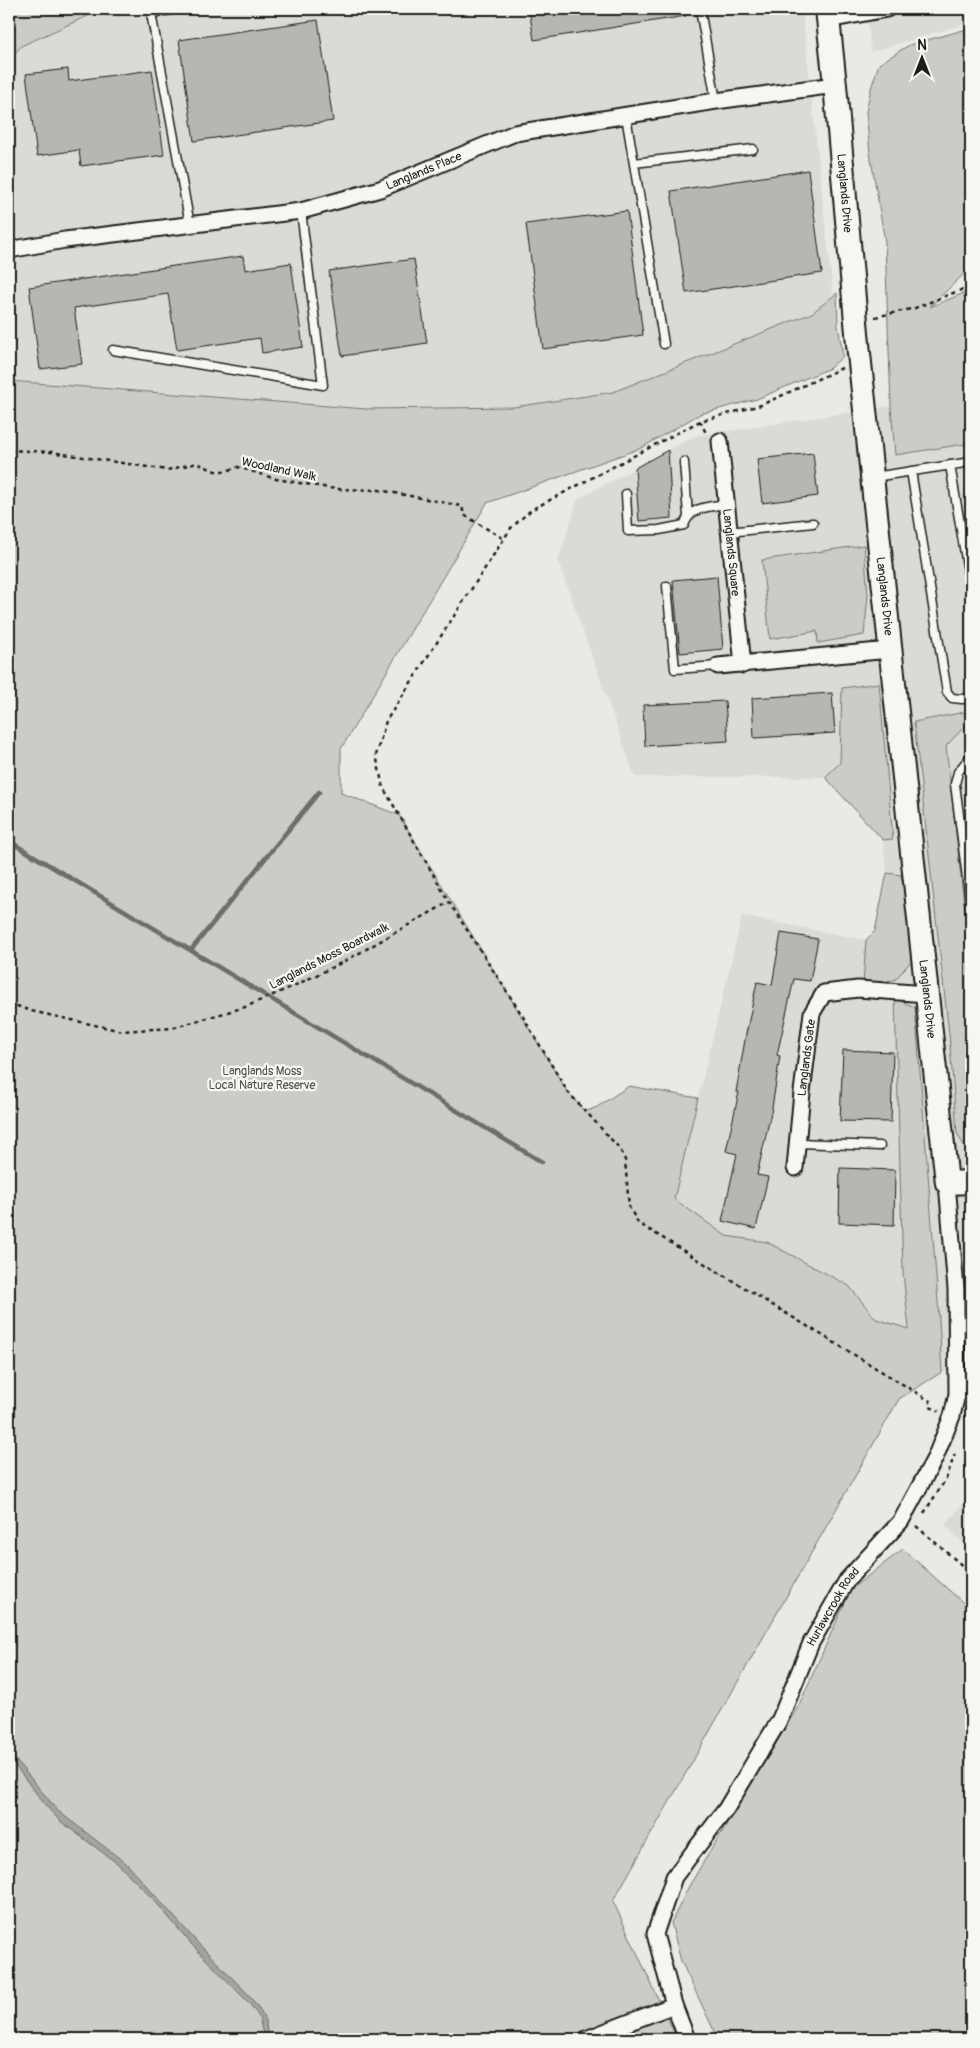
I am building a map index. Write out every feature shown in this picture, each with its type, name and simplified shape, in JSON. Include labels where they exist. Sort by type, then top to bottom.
[{"type":"street","points":[[827,15],[887,9]]},
{"type":"street","name":"Langlands Drive","points":[[827,15],[836,84],[858,344],[947,1183]]},
{"type":"street","name":"Langlands Place","points":[[9,250],[302,211],[380,189],[438,167],[515,133],[836,84]]},
{"type":"street","name":"Langlands Square","points":[[720,440],[743,665]]},
{"type":"street","points":[[718,666],[890,650]]},
{"type":"street","name":"Langlands Gate","points":[[795,1168],[812,1013],[824,993],[858,989],[927,994]]},
{"type":"street","points":[[947,1183],[971,1182]]},
{"type":"street","name":"Hurlawcrook Road","points":[[687,2039],[674,2005],[655,1934],[674,1877],[726,1809],[780,1719],[811,1643],[847,1580],[901,1521],[935,1458],[952,1416],[964,1395],[947,1183]]},
{"type":"street","points":[[586,2039],[674,2005]]},
{"type":"lane","points":[[178,9],[151,13],[190,225]]},
{"type":"lane","points":[[700,9],[716,101]]},
{"type":"lane","points":[[626,116],[664,344]]},
{"type":"lane","points":[[634,164],[753,149]]},
{"type":"lane","points":[[113,350],[323,385],[302,211]]},
{"type":"lane","points":[[684,462],[688,516]]},
{"type":"lane","points":[[872,477],[971,462]]},
{"type":"lane","points":[[950,465],[971,589]]},
{"type":"lane","points":[[911,471],[947,692],[952,698],[962,700],[971,698]]},
{"type":"lane","points":[[626,494],[628,530],[659,530],[684,525],[688,516],[698,508],[726,504]]},
{"type":"lane","points":[[729,532],[813,522]]},
{"type":"lane","points":[[667,586],[675,669],[718,666]]},
{"type":"lane","points":[[971,756],[958,772],[955,784],[971,909]]},
{"type":"lane","points":[[798,1143],[880,1146]]},
{"type":"path","points":[[952,1416],[930,1407],[930,1401],[638,1223],[629,1207],[625,1160],[620,1149],[567,1091],[522,1015],[449,902],[383,787],[376,756],[386,721],[511,528],[531,510],[700,421],[761,405],[846,366],[858,344],[867,318],[915,308],[971,286]]},
{"type":"path","name":"Woodland Walk","points":[[9,450],[51,452],[168,470],[197,463],[215,471],[226,471],[238,466],[276,479],[335,489],[379,490],[462,506],[464,515],[504,539]]},
{"type":"path","name":"Langlands Moss Boardwalk","points":[[9,1002],[31,1010],[122,1032],[172,1028],[246,1007],[296,985],[347,960],[449,902]]},
{"type":"path","points":[[955,1454],[946,1479],[915,1527],[971,1573]]},
{"type":"shaded area","points":[[103,9],[802,9],[833,295],[812,313],[613,392],[514,407],[366,409],[9,381],[9,60],[21,46]]},
{"type":"shaded area","points":[[866,9],[971,9],[971,22],[871,52]]},
{"type":"shaded area","points":[[891,406],[895,455],[971,443],[971,1373],[909,1371],[674,1199],[742,916],[866,940],[875,931],[887,873],[883,840],[824,777],[635,777],[558,561],[578,499],[695,436]]},
{"type":"shaded area","points":[[971,1495],[971,1551],[945,1525]]},
{"type":"shaded area","points":[[9,1752],[58,1811],[127,1864],[196,1941],[247,1993],[259,2008],[266,2023],[268,2039],[264,2039],[259,2017],[250,2004],[192,1945],[154,1900],[118,1864],[60,1821],[9,1758]]},
{"type":"green space","points":[[9,9],[103,9],[21,46],[9,60]]},
{"type":"green space","points":[[971,28],[971,267],[930,307],[971,290],[971,443],[895,455],[891,406],[885,242],[870,153],[866,112],[879,64],[909,45]]},
{"type":"green space","name":"Langlands Moss Local Nature Reserve","points":[[837,293],[838,326],[843,356],[830,368],[757,399],[700,414],[641,448],[487,503],[341,749],[341,793],[399,815],[567,1091],[585,1112],[597,1107],[629,1086],[698,1098],[674,1199],[726,1236],[767,1242],[849,1286],[876,1319],[909,1329],[903,1273],[895,999],[915,1007],[942,1372],[899,1399],[613,1901],[677,2039],[9,2039],[9,381],[366,409],[514,407],[613,392],[812,313]]},
{"type":"green space","points":[[864,545],[868,596],[864,635],[818,643],[817,631],[770,639],[762,560]]},
{"type":"green space","points":[[879,683],[893,839],[883,840],[825,777],[840,763],[842,688]]},
{"type":"green space","points":[[965,712],[971,717],[971,720],[946,746],[971,965],[971,1152],[967,1151],[957,1133],[949,1034],[914,722]]},
{"type":"green space","points":[[887,873],[901,875],[914,944],[911,961],[895,980],[863,984],[866,940],[875,931]]},
{"type":"green space","points":[[903,1549],[971,1610],[971,2039],[718,2039],[681,1961],[671,1923],[689,1886],[799,1705],[851,1589]]},
{"type":"building","points":[[529,9],[685,9],[686,16],[534,40]]},
{"type":"building","points":[[318,20],[333,121],[194,141],[179,40]]},
{"type":"building","points":[[68,69],[69,81],[152,70],[164,155],[81,166],[79,150],[37,156],[26,74]]},
{"type":"building","points":[[808,170],[822,273],[686,293],[671,191]]},
{"type":"building","points":[[627,211],[643,335],[543,349],[526,224]]},
{"type":"building","points":[[243,256],[245,270],[291,263],[303,347],[262,353],[260,338],[177,350],[168,294],[74,308],[82,364],[40,369],[29,287]]},
{"type":"building","points":[[414,259],[427,343],[342,356],[329,271]]},
{"type":"building","points":[[668,450],[672,518],[639,521],[635,468]]},
{"type":"building","points":[[813,453],[818,496],[762,503],[757,459]]},
{"type":"building","points":[[717,576],[723,649],[680,653],[673,580]]},
{"type":"building","points":[[832,693],[835,733],[754,738],[752,698]]},
{"type":"building","points":[[725,701],[728,741],[645,746],[643,705]]},
{"type":"building","points":[[781,933],[818,939],[810,981],[794,979],[777,1055],[780,1056],[772,1108],[757,1175],[768,1177],[756,1229],[722,1221],[737,1154],[726,1151],[739,1092],[736,1092],[757,982],[772,985]]},
{"type":"building","points":[[843,1050],[893,1052],[891,1122],[840,1121]]},
{"type":"building","points":[[840,1168],[895,1170],[894,1225],[839,1223]]},
{"type":"waterway","points":[[191,950],[319,792]]},
{"type":"waterway","points":[[9,841],[542,1162]]}]
